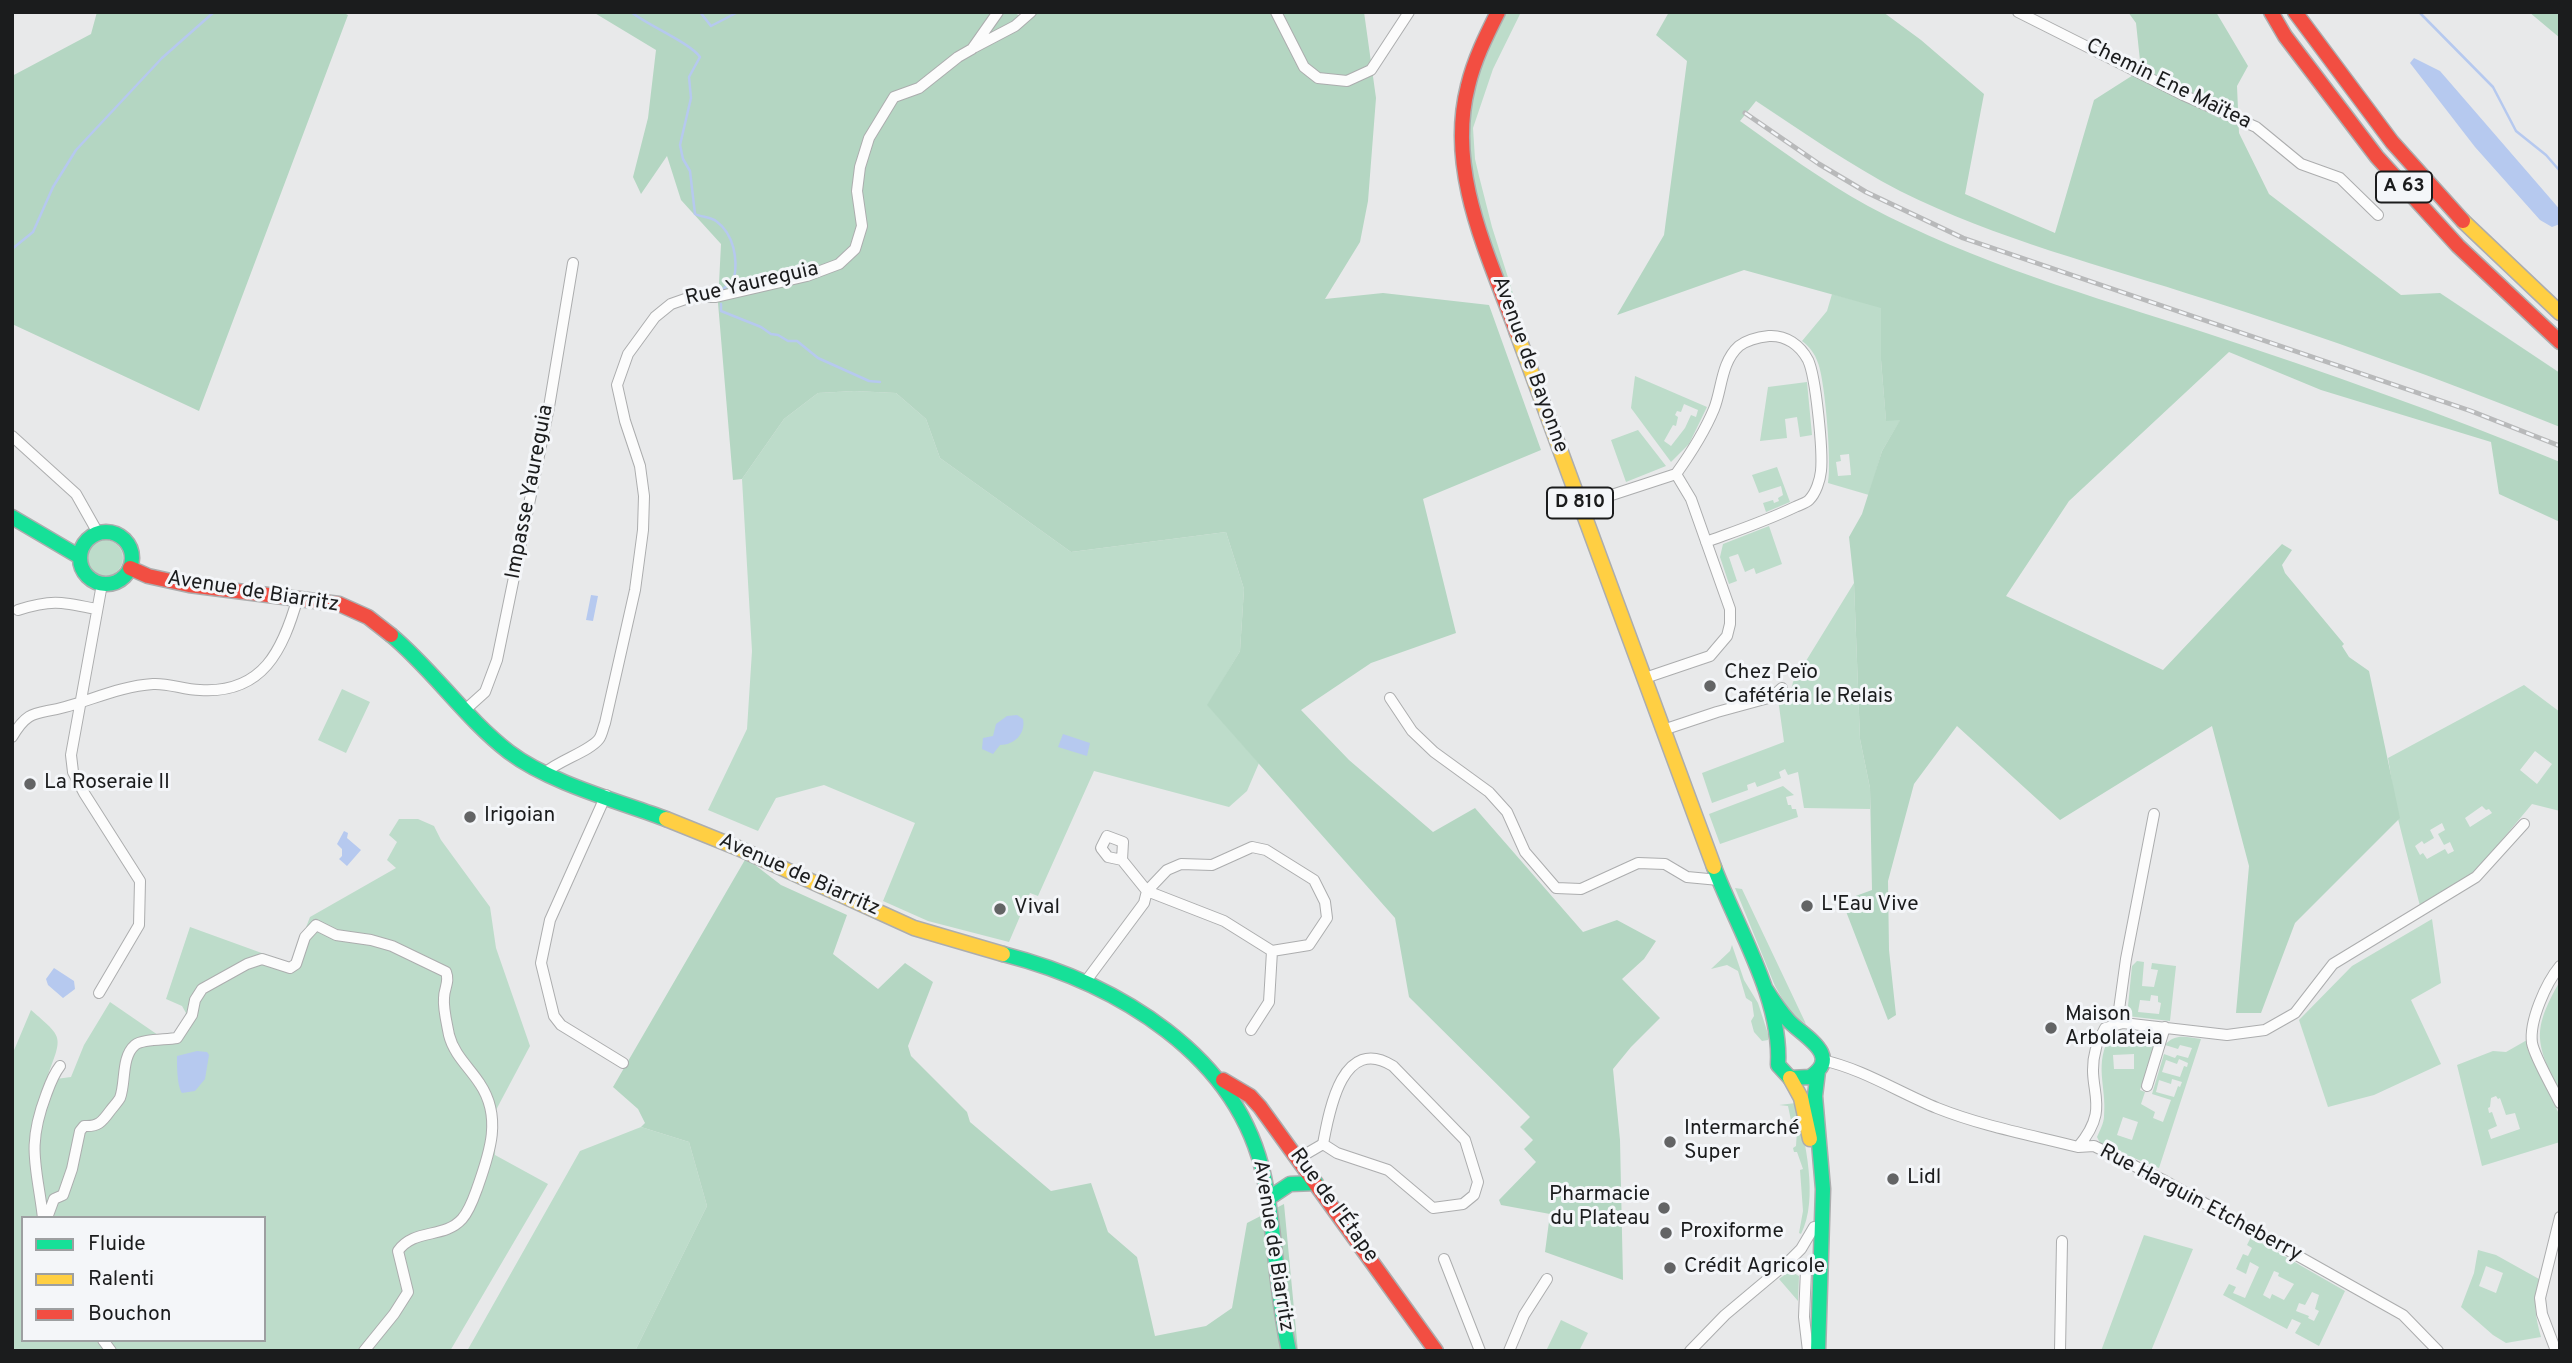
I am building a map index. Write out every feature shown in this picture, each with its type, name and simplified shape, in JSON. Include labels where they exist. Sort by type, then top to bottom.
[{"type":"main road","name":"Avenue de Bayonne","points":[[1498,12],[1480,46],[1462,102],[1462,161],[1472,211],[1719,880],[1765,988]]},
{"type":"main road","name":"A 63","points":[[2271,12],[2285,36],[2377,157],[2458,246],[2560,342]]},
{"type":"main road","name":"A 63","points":[[2295,12],[2392,142],[2473,232],[2560,313]]},
{"type":"main road","points":[[12,517],[80,556]]},
{"type":"main road","points":[[106,532],[122,537],[131,551],[130,568],[118,580],[102,584],[88,577],[80,564],[85,542],[98,533],[106,532]]},
{"type":"main road","name":"Avenue de Biarritz","points":[[130,568],[141,574],[176,582],[339,603],[385,629],[503,748],[521,760],[749,852],[915,928],[948,940],[1050,967],[1086,981],[1170,1035],[1216,1075],[1250,1128],[1264,1170],[1269,1198],[1280,1306],[1289,1351]]},
{"type":"main road","name":"D 810","points":[[1765,988],[1787,1020],[1803,1035]]},
{"type":"main road","name":"D 810","points":[[1765,988],[1779,1048]]},
{"type":"main road","points":[[1808,1351],[1807,1250],[1814,1227],[1811,1141],[1801,1098],[1790,1078],[1778,1065],[1779,1048],[1789,1037],[1803,1035],[1817,1043],[1820,1065],[1815,1096],[1823,1189],[1818,1351]]},
{"type":"main road","points":[[1790,1078],[1805,1079],[1820,1065]]},
{"type":"main road","name":"Rue de l'Étape","points":[[1216,1075],[1250,1096],[1299,1158],[1436,1351]]},
{"type":"main road","points":[[1269,1198],[1293,1181],[1316,1182]]},
{"type":"street","points":[[972,49],[998,12]]},
{"type":"street","points":[[972,49],[1015,26],[1031,12]]},
{"type":"street","points":[[1276,12],[1304,68],[1318,78],[1347,81],[1371,70],[1409,12]]},
{"type":"street","name":"Chemin Ene Maïtea","points":[[2018,12],[2256,127],[2301,164],[2340,177],[2378,215]]},
{"type":"street","name":"Rue Yaureguia","points":[[546,772],[557,762],[591,747],[599,739],[635,590],[641,556],[643,496],[640,466],[617,385],[628,354],[655,317],[671,304],[691,297],[716,297],[794,279],[839,264],[855,249],[862,226],[857,191],[869,138],[894,97],[919,88],[972,49]]},
{"type":"street","name":"Impasse Yaureguia","points":[[466,710],[485,692],[497,660],[549,407],[573,263]]},
{"type":"street","points":[[1581,505],[1676,474],[1706,428],[1716,405],[1725,370],[1740,345],[1756,338],[1772,336],[1791,341],[1808,360],[1815,384],[1821,468],[1818,484],[1810,500],[1779,515],[1706,542]]},
{"type":"street","points":[[12,436],[76,494],[98,533]]},
{"type":"street","points":[[1645,678],[1710,656],[1727,636],[1731,609],[1691,499],[1676,474]]},
{"type":"street","points":[[99,993],[139,925],[140,881],[73,772],[71,755],[102,584]]},
{"type":"street","points":[[12,737],[28,717],[39,711],[64,708],[81,701],[152,684],[217,691],[239,685],[257,676],[271,661],[281,643],[298,597]]},
{"type":"street","points":[[18,610],[51,601],[96,609]]},
{"type":"street","points":[[1663,730],[1772,697],[1782,688]]},
{"type":"street","points":[[1390,698],[1412,731],[1434,752],[1489,792],[1507,812],[1525,852],[1556,888],[1581,889],[1638,863],[1665,864],[1686,877],[1719,880]]},
{"type":"street","points":[[606,795],[550,920],[541,963],[554,1016],[561,1024],[623,1063]]},
{"type":"street","points":[[2117,1024],[2126,959],[2154,814]]},
{"type":"street","points":[[2078,1147],[2090,1132],[2098,1111],[2094,1077],[2095,1048],[2105,1028],[2123,1023],[2227,1035],[2265,1030],[2295,1013],[2333,964],[2476,877],[2524,824]]},
{"type":"street","points":[[1086,981],[1144,903],[1147,891],[1167,870],[1181,864],[1212,865],[1252,847],[1266,850],[1314,880],[1325,902],[1326,918],[1309,945],[1272,951],[1224,921],[1147,891],[1122,860]]},
{"type":"street","points":[[46,1216],[54,1199],[63,1195],[80,1132],[84,1126],[103,1122],[119,1100],[130,1051],[136,1044],[145,1041],[177,1038],[192,1015],[195,1000],[202,989],[247,964],[262,959],[290,968],[296,964],[305,937],[316,925],[336,935],[392,946],[446,972],[449,978],[444,998],[450,1038],[464,1064],[481,1084],[492,1107],[493,1140],[466,1214],[457,1224],[439,1233],[417,1236],[403,1243],[398,1251],[408,1292],[394,1314],[363,1351]]},
{"type":"street","points":[[1251,1030],[1269,1002],[1272,951]]},
{"type":"street","points":[[2560,967],[2538,1007],[2532,1044],[2560,1103]]},
{"type":"street","points":[[2147,1086],[2165,1027]]},
{"type":"street","points":[[1299,1158],[1323,1144],[1339,1081],[1364,1060],[1383,1060],[1393,1066],[1465,1140],[1478,1182],[1474,1195],[1463,1203],[1433,1208],[1388,1170],[1337,1153],[1323,1144]]},
{"type":"street","name":"Rue Harguin Etcheberry","points":[[1820,1065],[1872,1076],[1912,1097],[1967,1119],[2078,1147],[2094,1146],[2165,1181],[2403,1315],[2438,1351]]},
{"type":"street","points":[[45,1216],[33,1162],[34,1138],[39,1113],[52,1077],[60,1066]]},
{"type":"street","points":[[2556,1351],[2542,1314],[2540,1298],[2560,1217]]},
{"type":"street","points":[[2060,1351],[2062,1241]]},
{"type":"street","points":[[1690,1351],[1725,1315],[1787,1263],[1807,1250],[1817,1251],[1816,1295],[1819,1318]]},
{"type":"street","points":[[1444,1259],[1480,1351]]},
{"type":"street","points":[[1787,1263],[1806,1270],[1804,1317],[1808,1351]]},
{"type":"street","points":[[1509,1351],[1524,1315],[1547,1279]]},
{"type":"green space","points":[[97,12],[342,12],[348,15],[199,411],[12,324],[12,76],[91,34]]},
{"type":"green space","points":[[593,12],[1012,12],[1021,16],[1024,12],[1364,12],[1376,98],[1368,201],[1360,242],[1325,299],[1383,293],[1489,305],[1541,450],[1423,499],[1456,633],[1371,663],[1301,710],[1349,760],[1433,832],[1475,808],[1583,932],[1617,920],[1656,941],[1644,959],[1622,979],[1660,1018],[1613,1069],[1620,1140],[1623,1280],[1545,1252],[1550,1214],[1501,1205],[1499,1200],[1536,1162],[1524,1149],[1533,1140],[1520,1127],[1530,1117],[1409,997],[1395,918],[1207,705],[1240,651],[1244,589],[1226,532],[1071,552],[940,458],[926,419],[896,393],[818,393],[784,419],[742,479],[733,480],[718,303],[721,244],[681,200],[667,156],[641,194],[633,177],[648,118],[656,50]]},
{"type":"green space","points":[[1506,12],[1521,12],[1493,69],[1473,128],[1479,176],[1523,325],[1485,226],[1474,186],[1468,145],[1471,103],[1477,79]]},
{"type":"green space","points":[[1669,12],[1883,12],[1921,40],[1984,94],[1965,194],[2055,233],[2094,100],[2141,70],[2136,23],[2128,12],[2216,12],[2248,66],[2237,86],[2239,133],[2269,194],[2401,295],[2440,293],[2560,373],[2560,427],[2339,344],[2050,251],[1936,208],[1881,181],[1756,101],[1740,121],[1851,196],[1950,245],[2077,292],[2340,378],[2560,462],[2560,522],[2499,494],[2491,442],[2321,390],[2229,352],[2069,501],[2006,596],[2163,670],[2282,544],[2292,550],[2282,565],[2285,573],[2344,644],[2342,646],[2349,657],[2369,671],[2400,818],[2295,923],[2261,1013],[2236,1013],[2249,866],[2212,726],[2060,820],[1957,726],[1914,784],[1888,881],[1889,950],[1896,1015],[1888,1020],[1842,901],[1872,890],[1870,788],[1860,739],[1854,583],[1849,537],[1862,514],[1882,451],[1900,420],[1886,421],[1881,360],[1881,308],[1744,270],[1617,315],[1664,235],[1687,61],[1656,35]]},
{"type":"green space","points":[[2529,12],[2560,12],[2560,38]]},
{"type":"green space","points":[[1832,294],[1881,307],[1881,360],[1886,420],[1901,419],[1882,451],[1869,495],[1828,483],[1828,441],[1821,372],[1814,354],[1802,341],[1827,311]],"holes":[[[1849,454],[1851,475],[1838,476],[1836,462],[1841,461],[1840,455]]]},
{"type":"green space","points":[[1635,376],[1707,407],[1689,444],[1671,462],[1631,408]],"holes":[[[1684,404],[1698,410],[1696,417],[1691,415],[1671,446],[1664,441],[1673,425],[1676,426],[1678,417],[1675,415],[1677,411],[1681,412]]]},
{"type":"green space","points":[[1807,382],[1812,435],[1800,437],[1797,417],[1785,419],[1787,438],[1760,441],[1768,387]]},
{"type":"green space","points":[[818,393],[896,393],[926,419],[940,458],[1071,552],[1226,532],[1244,589],[1240,651],[1208,705],[1259,763],[1247,791],[1229,807],[1094,771],[1038,896],[1030,893],[1009,942],[928,921],[883,901],[915,823],[824,785],[776,798],[758,831],[708,810],[747,729],[752,651],[742,479],[784,419]]},
{"type":"green space","points":[[1638,430],[1666,466],[1626,482],[1611,440]]},
{"type":"green space","points":[[1777,467],[1790,502],[1766,512],[1763,503],[1779,501],[1778,498],[1783,495],[1781,486],[1759,493],[1752,475]]},
{"type":"green space","points":[[1769,526],[1782,564],[1756,574],[1754,568],[1745,572],[1738,554],[1729,557],[1737,581],[1729,584],[1720,557],[1723,544]]},
{"type":"green space","points":[[105,540],[118,545],[123,558],[118,571],[105,576],[92,571],[87,558],[92,545]]},
{"type":"green space","points":[[1854,583],[1860,739],[1870,788],[1870,809],[1804,808],[1798,772],[1788,775],[1785,769],[1779,772],[1781,778],[1757,787],[1755,782],[1747,785],[1748,790],[1712,803],[1702,773],[1784,742],[1778,699],[1790,695],[1793,682]]},
{"type":"green space","points":[[2524,685],[2560,712],[2560,811],[2532,804],[2468,877],[2420,906],[2398,819],[2388,758]],"holes":[[[2535,751],[2552,764],[2537,784],[2520,770]],[[2482,806],[2492,813],[2470,827],[2465,818]],[[2442,823],[2445,830],[2438,834],[2444,845],[2450,842],[2454,851],[2448,854],[2445,849],[2427,859],[2423,853],[2420,855],[2415,846],[2434,838],[2430,830]]]},
{"type":"green space","points":[[342,689],[370,702],[346,753],[318,740]]},
{"type":"green space","points":[[1783,786],[1794,795],[1786,797],[1788,805],[1796,809],[1798,817],[1720,844],[1709,814]]},
{"type":"green space","points":[[399,819],[418,819],[434,826],[441,840],[490,907],[496,948],[530,1046],[496,1110],[495,1155],[548,1184],[450,1351],[12,1351],[12,1055],[31,1010],[49,1026],[57,1038],[58,1044],[48,1075],[56,1079],[71,1077],[84,1045],[110,1002],[158,1035],[169,1038],[178,1033],[186,1013],[182,1006],[166,999],[190,927],[292,964],[310,917],[396,868],[387,860],[397,842],[389,835]]},
{"type":"green space","points":[[746,858],[781,885],[847,915],[833,954],[878,989],[905,963],[933,982],[908,1046],[911,1056],[967,1112],[970,1122],[1051,1191],[1091,1183],[1108,1232],[1137,1257],[1155,1336],[1206,1326],[1232,1308],[1247,1223],[1284,1204],[1298,1351],[635,1351],[707,1206],[689,1142],[641,1127],[645,1123],[638,1109],[613,1087]]},
{"type":"green space","points":[[1735,888],[1742,889],[1806,1024],[1791,1014],[1775,986]]},
{"type":"green space","points":[[2432,919],[2441,983],[2411,1000],[2441,1064],[2374,1095],[2328,1107],[2299,1020],[2352,966]]},
{"type":"green space","points":[[1732,945],[1744,980],[1758,1003],[1768,1040],[1762,1041],[1754,1032],[1751,1021],[1754,1016],[1752,1002],[1746,998],[1738,971],[1727,965],[1711,969],[1730,951]]},
{"type":"green space","points":[[2137,961],[2144,962],[2142,986],[2154,987],[2158,970],[2151,969],[2152,963],[2176,966],[2170,1021],[2127,1016],[2132,966]],"holes":[[[2151,995],[2158,996],[2158,1002],[2161,1003],[2159,1014],[2138,1012],[2140,1000],[2150,1001]]]},
{"type":"green space","points":[[2560,981],[2560,1097],[2546,1064],[2540,1039],[2544,1014]]},
{"type":"green space","points":[[2121,1030],[2158,1034],[2140,1090],[2145,1092],[2141,1104],[2155,1112],[2153,1118],[2163,1122],[2171,1100],[2152,1094],[2164,1054],[2175,1058],[2177,1055],[2188,1058],[2192,1048],[2180,1045],[2178,1049],[2165,1045],[2177,1037],[2201,1039],[2159,1168],[2101,1145],[2097,1137],[2104,1119],[2103,1056],[2111,1034]],"holes":[[[2134,1054],[2134,1069],[2114,1069],[2113,1055]],[[2179,1059],[2188,1063],[2180,1077],[2162,1072],[2166,1060],[2177,1064]],[[2172,1079],[2182,1082],[2174,1097],[2156,1092],[2159,1080],[2171,1084]],[[2123,1117],[2138,1122],[2132,1140],[2117,1135]]]},
{"type":"green space","points":[[2527,1040],[2528,1050],[2560,1116],[2560,1142],[2482,1166],[2457,1065],[2493,1051],[2506,1052]],"holes":[[[2496,1096],[2500,1098],[2506,1115],[2515,1113],[2520,1129],[2491,1139],[2488,1130],[2497,1126],[2488,1108],[2491,1098]]]},
{"type":"green space","points":[[1796,1103],[1810,1187],[1806,1220],[1801,1234],[1803,1211],[1800,1170],[1803,1169],[1793,1148],[1796,1146],[1797,1130],[1793,1130],[1788,1106],[1779,1105]]},
{"type":"green space","points":[[641,1127],[689,1142],[707,1206],[635,1351],[467,1351],[580,1151]]},
{"type":"green space","points":[[2144,1235],[2193,1249],[2151,1351],[2101,1351]]},
{"type":"green space","points":[[2251,1237],[2345,1291],[2319,1346],[2295,1333],[2301,1323],[2292,1319],[2287,1329],[2223,1295],[2229,1284],[2236,1287],[2233,1293],[2245,1298],[2259,1267],[2250,1262],[2246,1274],[2236,1269],[2243,1254],[2248,1256],[2252,1248],[2247,1245]],"holes":[[[2274,1271],[2294,1284],[2284,1300],[2272,1294],[2270,1299],[2263,1295]],[[2312,1292],[2319,1295],[2315,1309],[2319,1311],[2314,1321],[2296,1311],[2299,1303],[2305,1305]]]},
{"type":"green space","points":[[2478,1250],[2496,1255],[2539,1279],[2536,1308],[2541,1337],[2506,1343],[2461,1307],[2474,1273]],"holes":[[[2486,1266],[2503,1273],[2496,1293],[2479,1286]]]},
{"type":"green space","points":[[1790,1271],[1799,1276],[1798,1301],[1779,1279]]},
{"type":"green space","points":[[1561,1320],[1588,1333],[1579,1351],[1546,1351]]},
{"type":"water","points":[[2414,58],[2440,71],[2560,210],[2560,224],[2552,227],[2540,220],[2475,147],[2410,63]]},
{"type":"water","points":[[591,595],[598,596],[593,621],[586,620]]},
{"type":"water","points":[[1017,715],[1023,719],[1023,729],[1018,738],[1000,745],[993,754],[982,749],[983,738],[993,736],[996,724],[1007,716]]},
{"type":"water","points":[[1063,734],[1090,743],[1087,756],[1058,747]]},
{"type":"water","points":[[344,831],[348,833],[347,838],[361,850],[347,866],[339,859],[342,849],[337,844]]},
{"type":"water","points":[[54,968],[74,981],[75,989],[63,998],[48,985],[46,979]]},
{"type":"water","points":[[197,1051],[207,1052],[209,1055],[205,1079],[195,1091],[182,1093],[178,1081],[177,1056]]},
{"type":"waterway","points":[[12,249],[33,232],[53,187],[76,150],[162,58],[214,12]]},
{"type":"waterway","points":[[631,12],[688,46],[700,57],[689,77],[691,98],[680,145],[683,159],[690,171],[695,214],[716,221],[722,226],[733,247],[734,279],[721,291]]},
{"type":"waterway","points":[[700,12],[711,26],[738,12]]},
{"type":"waterway","points":[[2419,12],[2493,87],[2516,131],[2546,155],[2560,171]]},
{"type":"waterway","points":[[721,304],[721,311],[788,341],[797,341],[818,358],[869,381],[880,382]]},
{"type":"railway","points":[[1745,113],[1819,164],[1866,192],[1963,238],[2471,411],[2560,446]]},
{"type":"traffic: fast","points":[[12,517],[80,557]]},
{"type":"traffic: fast","points":[[106,532],[116,534],[124,540],[130,548],[132,558],[130,568],[124,576],[116,582],[106,584],[96,582],[88,576],[82,568],[80,558],[82,548],[88,540],[96,534],[106,532]]},
{"type":"traffic: fast","points":[[391,635],[509,752],[564,782],[666,819]]},
{"type":"traffic: fast","points":[[1714,867],[1766,989],[1773,1015],[1777,1040],[1778,1065],[1790,1078],[1810,1077],[1823,1061],[1821,1053],[1785,1016],[1770,996],[1768,992],[1765,988]]},
{"type":"traffic: fast","points":[[1003,954],[1088,984],[1128,1005],[1166,1030],[1200,1060],[1228,1094],[1250,1133],[1264,1177],[1289,1351]]},
{"type":"traffic: fast","points":[[1818,1071],[1815,1096],[1823,1189],[1818,1351]]},
{"type":"traffic: fast","points":[[1269,1198],[1290,1184],[1316,1183]]},
{"type":"traffic: slow","points":[[2463,221],[2560,313]]},
{"type":"traffic: slow","points":[[1517,333],[1714,867]]},
{"type":"traffic: slow","points":[[666,819],[738,848],[914,928],[1003,954]]},
{"type":"traffic: slow","points":[[1790,1078],[1801,1098],[1810,1139]]},
{"type":"traffic: jam","points":[[1498,12],[1477,57],[1468,86],[1462,149],[1473,212],[1517,333]]},
{"type":"traffic: jam","points":[[2271,12],[2285,36],[2377,157],[2458,246],[2560,342]]},
{"type":"traffic: jam","points":[[2295,12],[2392,142],[2463,221]]},
{"type":"traffic: jam","points":[[130,568],[148,576],[189,585],[339,604],[368,617],[391,635]]},
{"type":"traffic: jam","points":[[1223,1080],[1250,1096],[1260,1107],[1436,1351]]},
{"type":"place","name":"Chez Peïo Cafétéria le Relais","points":[[1710,686]]},
{"type":"place","name":"La Roseraie II","points":[[30,784]]},
{"type":"place","name":"Irigoian","points":[[470,817]]},
{"type":"place","name":"L'Eau Vive","points":[[1807,906]]},
{"type":"place","name":"Vival","points":[[1000,909]]},
{"type":"place","name":"Maison Arbolateia","points":[[2051,1028]]},
{"type":"place","name":"Intermarché Super","points":[[1670,1142]]},
{"type":"place","name":"Lidl","points":[[1893,1179]]},
{"type":"place","name":"Pharmacie du Plateau","points":[[1664,1208]]},
{"type":"place","name":"Proxiforme","points":[[1666,1233]]},
{"type":"place","name":"Crédit Agricole","points":[[1670,1268]]}]
